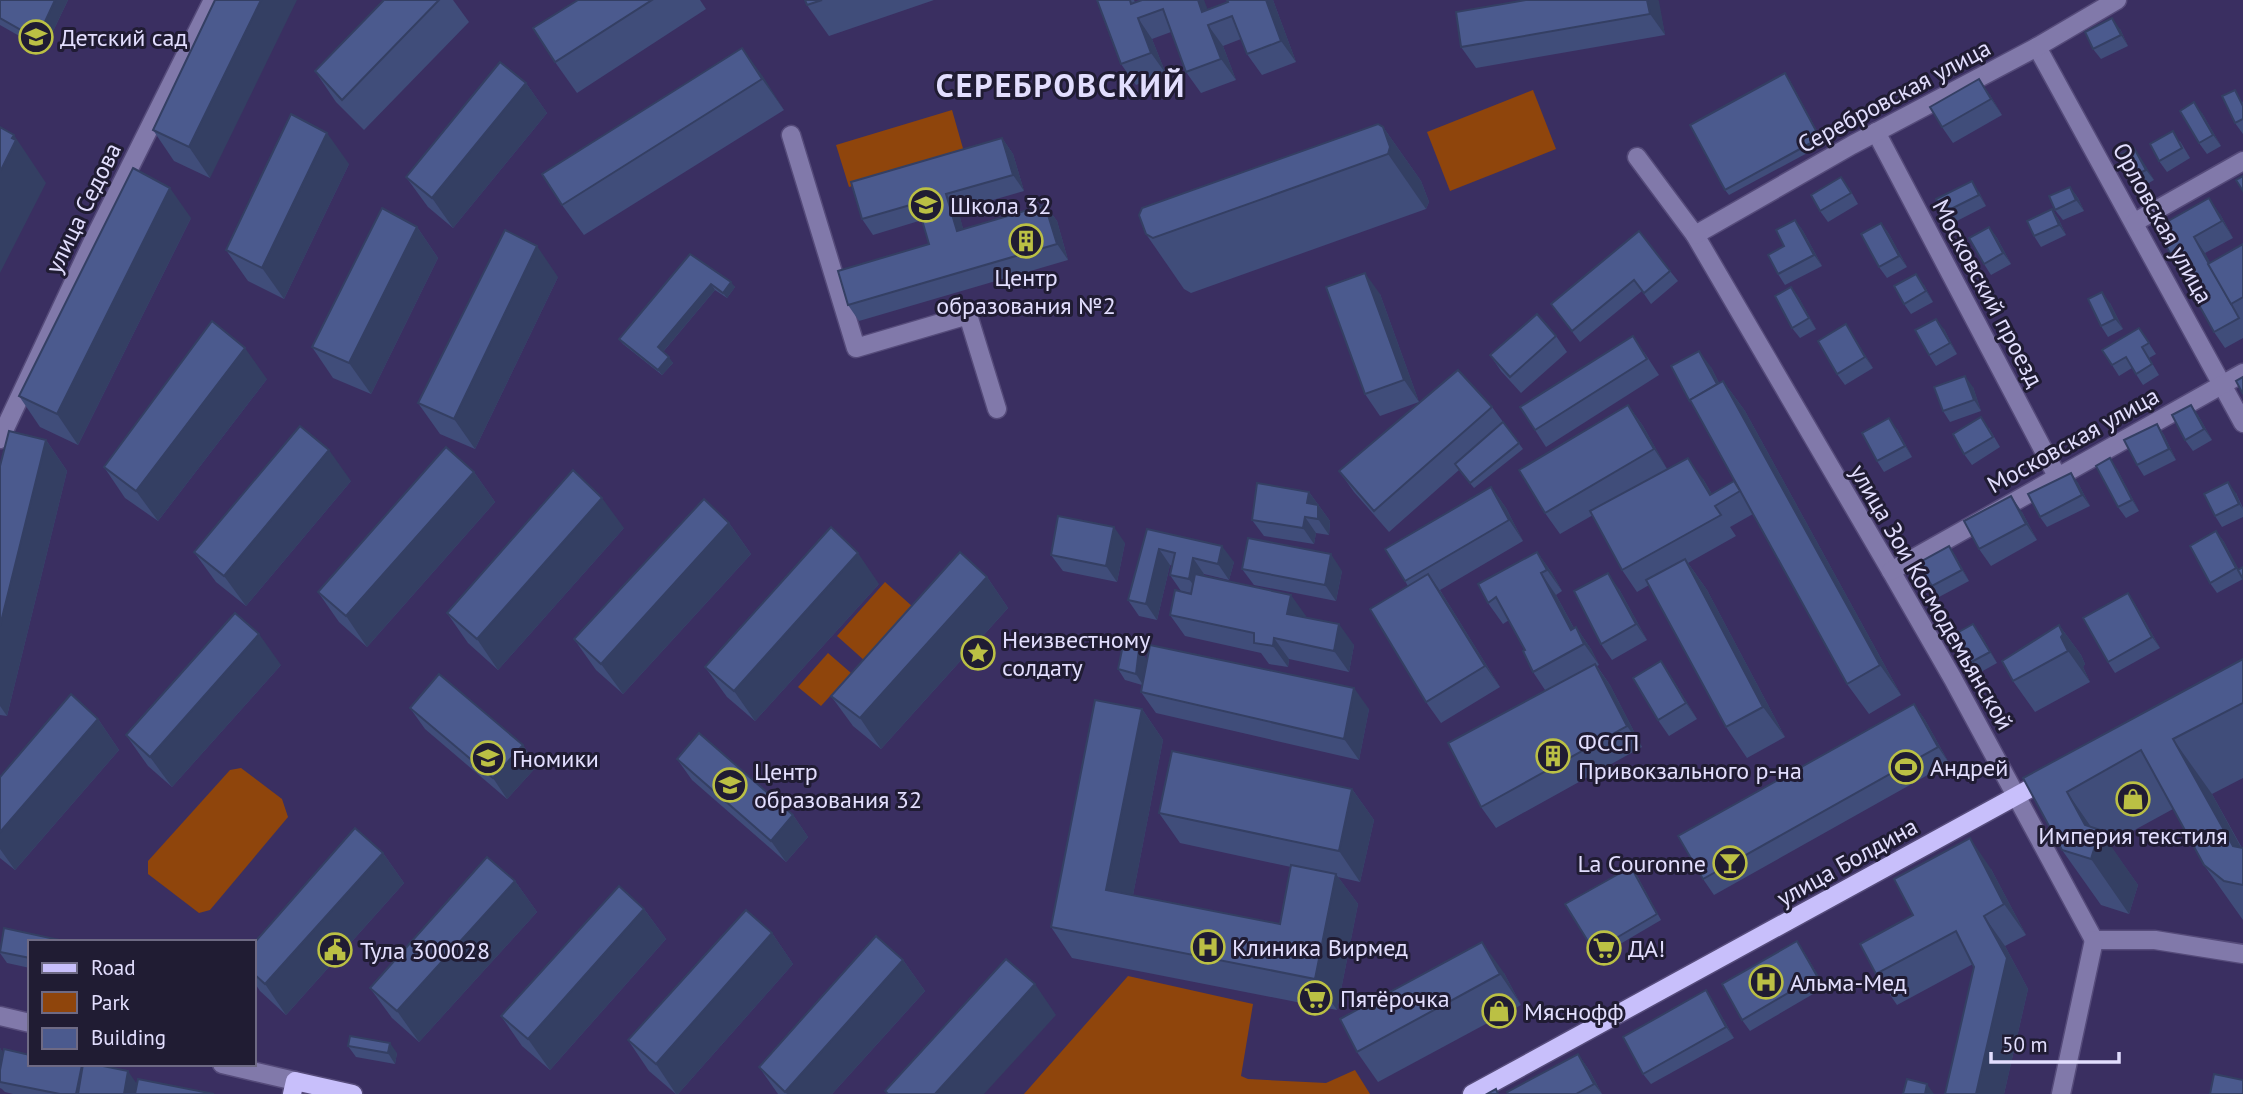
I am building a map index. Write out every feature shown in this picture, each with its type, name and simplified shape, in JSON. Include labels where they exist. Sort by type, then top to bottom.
[{"type":"main road","name":"улица Болдина","points":[[1472,1094],[2063,770]]},
{"type":"main road","points":[[294,1087],[353,1094]]},
{"type":"street","name":"улица Седова","points":[[0,439],[92,243],[213,0]]},
{"type":"street","name":"Серебровская улица","points":[[1695,235],[1876,132],[2037,47],[2117,0]]},
{"type":"street","name":"Орловская улица","points":[[2037,47],[2243,423]]},
{"type":"street","name":"Московский проезд","points":[[1876,132],[2057,476]]},
{"type":"street","points":[[791,135],[856,348],[968,316],[996,409]]},
{"type":"street","name":"улица Зои Космодемьянской","points":[[1637,157],[1695,235],[1959,691],[2094,940]]},
{"type":"street","points":[[2135,222],[2243,161]]},
{"type":"street","name":"Московская улица","points":[[1891,571],[2243,373]]},
{"type":"street","points":[[2061,1094],[2094,940],[2155,940],[2243,954]]},
{"type":"street","points":[[0,1016],[28,1023]]},
{"type":"street","points":[[228,1066],[294,1087]]},
{"type":"green space","points":[[1533,90],[1556,149],[1450,191],[1427,132]]},
{"type":"green space","points":[[952,110],[964,152],[849,187],[836,145]]},
{"type":"green space","points":[[885,582],[913,607],[865,661],[837,636]]},
{"type":"green space","points":[[828,653],[851,673],[821,706],[798,687]]},
{"type":"green space","points":[[241,768],[282,799],[288,817],[210,910],[199,913],[148,874],[148,861],[230,770]]},
{"type":"green space","points":[[1128,976],[1253,1004],[1241,1076],[1248,1079],[1326,1083],[1355,1070],[1370,1094],[1024,1094]]},
{"type":"building","name":"Детский сад","points":[[0,0],[55,0],[37,39],[0,18]]},
{"type":"building","points":[[215,0],[261,0],[189,147],[153,130]]},
{"type":"building","points":[[384,0],[439,0],[342,100],[315,71]]},
{"type":"building","points":[[578,0],[652,0],[555,62],[533,28]]},
{"type":"building","points":[[805,0],[822,0],[807,5]]},
{"type":"building","points":[[1097,0],[1130,0],[1131,4],[1142,0],[1198,0],[1202,12],[1228,2],[1227,0],[1266,0],[1281,41],[1247,54],[1232,16],[1208,25],[1221,59],[1186,72],[1163,9],[1138,18],[1151,53],[1121,64]]},
{"type":"building","points":[[1526,0],[1647,0],[1650,14],[1461,47],[1456,12]]},
{"type":"building","points":[[2112,18],[2121,35],[2093,49],[2085,32]]},
{"type":"building","points":[[742,48],[762,79],[562,205],[542,174]]},
{"type":"building","points":[[500,62],[526,83],[432,198],[406,177]]},
{"type":"building","points":[[1785,73],[1820,138],[1725,190],[1690,125]]},
{"type":"building","points":[[1979,79],[1991,99],[1942,127],[1930,107]]},
{"type":"building","points":[[2235,90],[2243,106],[2243,119],[2235,123],[2222,96]]},
{"type":"building","points":[[2194,102],[2213,135],[2199,143],[2180,111]]},
{"type":"building","points":[[291,114],[327,133],[262,268],[226,250]]},
{"type":"building","points":[[1378,124],[1383,127],[1390,147],[1388,154],[1153,238],[1146,234],[1139,215],[1142,208]]},
{"type":"building","points":[[0,127],[14,135],[12,138],[16,140],[0,172]]},
{"type":"building","points":[[2173,131],[2182,148],[2159,161],[2150,144]]},
{"type":"building","points":[[1002,138],[1013,175],[946,194],[957,231],[1045,205],[1057,244],[848,305],[838,271],[929,244],[917,203],[862,219],[851,182]]},
{"type":"building","points":[[2134,148],[2146,170],[2132,177],[2120,155]]},
{"type":"building","points":[[133,168],[170,188],[57,414],[19,396]]},
{"type":"building","points":[[2243,176],[2243,191],[2236,180]]},
{"type":"building","points":[[1841,177],[1851,193],[1820,211],[1811,195]]},
{"type":"building","points":[[1972,181],[1979,195],[1943,213],[1936,199]]},
{"type":"building","points":[[2070,187],[2076,200],[2055,210],[2049,196]]},
{"type":"building","points":[[2209,198],[2222,221],[2194,237],[2239,318],[2214,332],[2156,228]]},
{"type":"building","points":[[382,208],[417,227],[349,363],[312,347]]},
{"type":"building","points":[[2052,209],[2059,225],[2034,236],[2027,221]]},
{"type":"building","points":[[1795,220],[1814,255],[1778,274],[1768,255],[1784,246],[1776,230]]},
{"type":"building","points":[[1881,223],[1899,256],[1879,267],[1861,234]]},
{"type":"building","points":[[1989,227],[2003,253],[1984,264],[1969,238]]},
{"type":"building","points":[[505,230],[537,246],[454,419],[418,403]]},
{"type":"building","points":[[1639,231],[1670,271],[1644,293],[1634,280],[1572,331],[1551,304]]},
{"type":"building","points":[[2243,244],[2243,297],[2231,304],[2208,264]]},
{"type":"building","points":[[690,254],[731,282],[723,293],[711,284],[658,347],[669,357],[658,370],[619,339]]},
{"type":"building","points":[[1365,273],[1404,380],[1365,394],[1326,287]]},
{"type":"building","points":[[1916,274],[1926,291],[1904,304],[1894,286]]},
{"type":"building","points":[[1791,287],[1809,318],[1792,328],[1775,296]]},
{"type":"building","points":[[2102,292],[2115,319],[2101,326],[2088,299]]},
{"type":"building","points":[[1537,314],[1556,336],[1510,377],[1490,355]]},
{"type":"building","points":[[1936,319],[1950,343],[1929,355],[1915,330]]},
{"type":"building","points":[[212,321],[245,348],[136,491],[104,467]]},
{"type":"building","points":[[1846,324],[1865,357],[1837,374],[1818,341]]},
{"type":"building","points":[[2139,328],[2149,343],[2142,347],[2152,364],[2136,374],[2126,357],[2112,365],[2102,350]]},
{"type":"building","points":[[1633,336],[1647,359],[1535,430],[1520,407]]},
{"type":"building","points":[[1699,351],[1717,384],[1690,402],[1671,366]]},
{"type":"building","points":[[1458,370],[1492,407],[1374,511],[1339,471]]},
{"type":"building","points":[[1965,376],[1974,400],[1943,411],[1934,387]]},
{"type":"building","points":[[2243,377],[2243,394],[2236,381]]},
{"type":"building","points":[[1723,381],[1880,665],[1847,684],[1690,400]]},
{"type":"building","points":[[1628,405],[1654,449],[1545,513],[1519,470]]},
{"type":"building","points":[[2191,405],[2204,429],[2185,440],[2172,415]]},
{"type":"building","points":[[1981,417],[1993,437],[1964,454],[1953,434]]},
{"type":"building","points":[[1889,418],[1905,446],[1877,461],[1862,433]]},
{"type":"building","points":[[1503,422],[1519,443],[1470,483],[1455,464]]},
{"type":"building","points":[[2157,424],[2169,449],[2137,465],[2124,440]]},
{"type":"building","points":[[300,426],[329,450],[224,576],[194,552]]},
{"type":"building","points":[[9,431],[46,440],[0,626],[0,466]]},
{"type":"building","points":[[446,447],[474,472],[346,616],[318,592]]},
{"type":"building","points":[[1688,458],[1710,495],[1734,481],[1740,491],[1715,506],[1721,515],[1622,570],[1590,511]]},
{"type":"building","points":[[2110,458],[2132,500],[2118,507],[2096,466]]},
{"type":"building","points":[[573,470],[602,498],[477,639],[447,613]]},
{"type":"building","points":[[2071,473],[2082,495],[2040,517],[2028,494]]},
{"type":"building","points":[[2228,482],[2239,504],[2215,516],[2204,494]]},
{"type":"building","points":[[1257,483],[1309,492],[1307,503],[1318,505],[1318,519],[1305,517],[1303,528],[1252,520]]},
{"type":"building","points":[[1491,487],[1509,520],[1405,581],[1385,549]]},
{"type":"building","points":[[2011,496],[2026,524],[1979,549],[1964,521]]},
{"type":"building","points":[[704,499],[729,523],[601,664],[574,639]]},
{"type":"building","points":[[1058,516],[1114,527],[1106,566],[1051,555]]},
{"type":"building","points":[[831,527],[858,553],[734,691],[705,667]]},
{"type":"building","points":[[1147,529],[1222,546],[1218,564],[1193,558],[1189,579],[1170,575],[1175,553],[1159,549],[1146,604],[1128,600]]},
{"type":"building","points":[[2216,531],[2236,568],[2210,583],[2190,546]]},
{"type":"building","points":[[1248,538],[1331,554],[1325,585],[1242,569]]},
{"type":"building","points":[[1949,546],[1962,570],[1932,586],[1918,563]]},
{"type":"building","points":[[960,552],[987,577],[860,718],[831,696]]},
{"type":"building","points":[[1537,552],[1547,570],[1541,573],[1571,630],[1576,627],[1584,644],[1533,672],[1523,651],[1525,650],[1496,597],[1488,603],[1478,584]]},
{"type":"building","points":[[1685,559],[1763,707],[1726,727],[1646,580]]},
{"type":"building","points":[[1608,573],[1636,624],[1601,644],[1574,591]]},
{"type":"building","points":[[1195,574],[1291,595],[1287,614],[1339,624],[1334,651],[1274,638],[1273,646],[1254,643],[1254,633],[1170,615],[1175,590],[1191,594]]},
{"type":"building","points":[[1428,574],[1485,666],[1426,702],[1370,609]]},
{"type":"building","points":[[2128,593],[2152,637],[2108,662],[2083,618]]},
{"type":"building","points":[[235,613],[259,634],[150,757],[126,735]]},
{"type":"building","points":[[1973,624],[1990,652],[1964,666],[1948,638]]},
{"type":"building","points":[[2059,625],[2068,651],[2013,681],[2002,661]]},
{"type":"building","points":[[1123,645],[1139,649],[1136,674],[1118,669]]},
{"type":"building","points":[[1150,645],[1354,688],[1344,739],[1141,692]]},
{"type":"building","points":[[2243,659],[2243,703],[2173,739],[2233,846],[2243,848],[2243,885],[2224,881],[2204,865],[2141,750],[2067,792],[2085,825],[2100,830],[2091,859],[2062,850],[2023,778]]},
{"type":"building","points":[[1661,661],[1686,703],[1658,720],[1633,678]]},
{"type":"building","name":"ФССП Привокзального р-на","points":[[1595,664],[1627,726],[1481,807],[1448,743]]},
{"type":"building","points":[[439,674],[523,745],[493,778],[410,708]]},
{"type":"building","points":[[71,694],[98,719],[0,832],[0,777]]},
{"type":"building","points":[[1095,700],[1142,709],[1106,890],[1280,924],[1291,865],[1336,874],[1315,979],[1051,927]]},
{"type":"building","points":[[1914,704],[1938,747],[1703,879],[1678,836]]},
{"type":"building","points":[[699,733],[793,815],[771,841],[677,759]]},
{"type":"building","points":[[1172,751],[1352,789],[1339,851],[1159,813]]},
{"type":"building","points":[[355,828],[383,853],[265,984],[256,976],[256,941]]},
{"type":"building","points":[[1970,838],[2004,904],[1984,916],[2007,958],[1976,1094],[1945,1094],[1974,967],[1956,931],[1876,974],[1860,944],[1913,915],[1894,879]]},
{"type":"building","points":[[487,857],[515,881],[397,1011],[370,988]]},
{"type":"building","points":[[1631,867],[1657,914],[1594,951],[1565,904]]},
{"type":"building","points":[[619,886],[644,909],[528,1039],[501,1016]]},
{"type":"building","points":[[746,910],[772,933],[656,1064],[628,1040]]},
{"type":"building","points":[[4,928],[59,940],[28,940],[28,958],[0,952]]},
{"type":"building","points":[[876,936],[903,960],[785,1092],[759,1067]]},
{"type":"building","points":[[1797,941],[1817,976],[1742,1020],[1722,984]]},
{"type":"building","points":[[1482,942],[1500,974],[1357,1052],[1340,1019]]},
{"type":"building","points":[[1006,959],[1035,984],[935,1094],[888,1094],[885,1091]]},
{"type":"building","points":[[1706,990],[1726,1027],[1643,1074],[1623,1037]]},
{"type":"building","points":[[350,1036],[390,1043],[388,1053],[348,1046]]},
{"type":"building","points":[[4,1049],[28,1055],[28,1066],[82,1066],[76,1094],[60,1094],[0,1082]]},
{"type":"building","points":[[1578,1054],[1594,1084],[1576,1094],[1508,1094],[1507,1092]]},
{"type":"building","points":[[83,1066],[103,1066],[128,1071],[124,1094],[78,1094]]},
{"type":"building","points":[[2214,1074],[2243,1080],[2243,1094],[2210,1094]]},
{"type":"building","points":[[138,1079],[214,1094],[135,1094]]},
{"type":"building","points":[[1907,1079],[1927,1084],[1925,1094],[1903,1094]]},
{"type":"place","name":"Детский сад","points":[[36,37]]},
{"type":"place","name":"Школа 32","points":[[926,205]]},
{"type":"place","name":"Центр образования №2","points":[[1026,241]]},
{"type":"place","name":"Неизвестному солдату","points":[[978,653]]},
{"type":"place","name":"ФССП Привокзального р-на","points":[[1553,756]]},
{"type":"place","name":"Гномики","points":[[488,758]]},
{"type":"place","name":"Андрей","points":[[1906,767]]},
{"type":"place","name":"Центр образования 32","points":[[730,785]]},
{"type":"place","name":"Империя текстиля","points":[[2133,799]]},
{"type":"place","name":"La Couronne","points":[[1730,863]]},
{"type":"place","name":"Клиника Вирмед","points":[[1208,947]]},
{"type":"place","name":"ДА!","points":[[1604,948]]},
{"type":"place","name":"Тула 300028","points":[[335,950]]},
{"type":"place","name":"Альма-Мед","points":[[1766,982]]},
{"type":"place","name":"Пятёрочка","points":[[1315,998]]},
{"type":"place","name":"Мяснофф","points":[[1499,1011]]},
{"type":"district","name":"СЕРЕБРОВСКИЙ","points":[[1061,85]]}]
